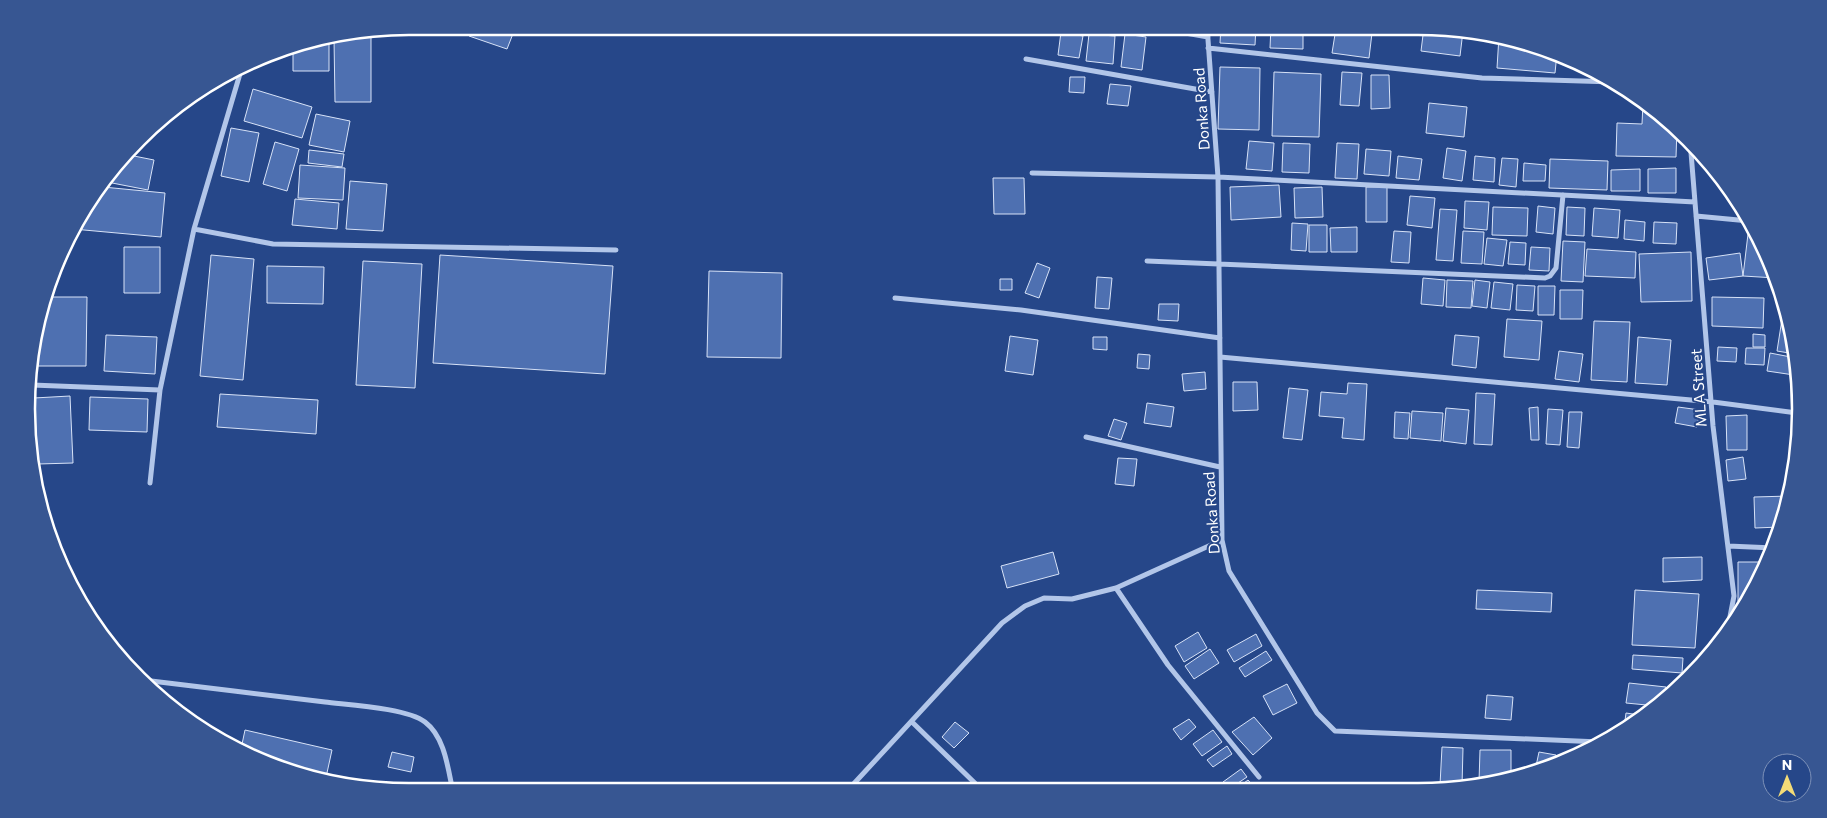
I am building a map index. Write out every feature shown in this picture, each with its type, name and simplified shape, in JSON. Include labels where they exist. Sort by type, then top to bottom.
[{"type":"street","points":[[1197,35],[1208,37]]},
{"type":"street","name":"Donka Road","points":[[1208,37],[1218,177],[1222,540],[1229,571],[1317,713],[1335,731],[1588,742]]},
{"type":"street","points":[[1208,48],[1482,78],[1598,82]]},
{"type":"street","points":[[1026,58],[1212,92]]},
{"type":"street","points":[[150,483],[160,390],[194,229],[239,76]]},
{"type":"street","name":"MLA Street","points":[[1693,156],[1696,216],[1713,402],[1713,426],[1734,596],[1732,613]]},
{"type":"street","points":[[1032,173],[1218,177],[1695,202]]},
{"type":"street","points":[[1147,261],[1545,278],[1550,276],[1556,268],[1563,195]]},
{"type":"street","points":[[1696,216],[1741,220]]},
{"type":"street","points":[[194,229],[283,245],[616,250]]},
{"type":"street","points":[[895,298],[1021,310],[1220,338]]},
{"type":"street","points":[[1220,357],[1713,402],[1792,411]]},
{"type":"street","points":[[36,385],[160,390]]},
{"type":"street","points":[[1086,437],[1220,467]]},
{"type":"street","points":[[855,783],[1002,623],[1025,606],[1049,597],[1072,599],[1116,588],[1222,540]]},
{"type":"street","points":[[1728,546],[1766,548]]},
{"type":"street","points":[[1116,588],[1168,665],[1259,777]]},
{"type":"street","points":[[153,681],[365,707],[412,716],[425,722],[434,732],[442,748],[451,783]]},
{"type":"street","points":[[912,722],[975,783]]},
{"type":"building","points":[[469,35],[512,35],[507,49]]},
{"type":"building","points":[[1061,35],[1083,36],[1079,58],[1058,55]]},
{"type":"building","points":[[1089,35],[1115,36],[1113,64],[1086,61]]},
{"type":"building","points":[[1125,35],[1146,37],[1142,70],[1121,67]]},
{"type":"building","points":[[1220,35],[1256,35],[1255,45],[1220,43]]},
{"type":"building","points":[[1271,35],[1303,35],[1303,49],[1270,48]]},
{"type":"building","points":[[1335,35],[1372,35],[1369,58],[1332,53]]},
{"type":"building","points":[[1423,35],[1462,38],[1460,56],[1421,51]]},
{"type":"building","points":[[371,37],[371,102],[335,102],[334,42]]},
{"type":"building","points":[[329,44],[329,71],[293,71],[293,54]]},
{"type":"building","points":[[1499,44],[1556,61],[1555,73],[1497,68]]},
{"type":"building","points":[[1220,67],[1260,68],[1259,130],[1218,129]]},
{"type":"building","points":[[1274,72],[1321,74],[1319,137],[1272,136]]},
{"type":"building","points":[[1342,72],[1362,73],[1359,106],[1340,105]]},
{"type":"building","points":[[1371,75],[1389,75],[1390,108],[1371,109]]},
{"type":"building","points":[[1070,77],[1085,77],[1084,93],[1069,92]]},
{"type":"building","points":[[1110,84],[1131,86],[1128,106],[1107,104]]},
{"type":"building","points":[[253,89],[312,107],[302,138],[244,121]]},
{"type":"building","points":[[1429,103],[1467,107],[1464,137],[1426,133]]},
{"type":"building","points":[[1643,110],[1677,140],[1676,157],[1616,156],[1617,123],[1642,124]]},
{"type":"building","points":[[316,114],[350,121],[344,152],[309,145]]},
{"type":"building","points":[[231,128],[259,133],[249,182],[221,176]]},
{"type":"building","points":[[1249,141],[1274,143],[1272,171],[1246,169]]},
{"type":"building","points":[[275,142],[299,149],[287,191],[263,184]]},
{"type":"building","points":[[1283,143],[1310,144],[1309,173],[1282,172]]},
{"type":"building","points":[[1337,143],[1359,144],[1357,179],[1335,178]]},
{"type":"building","points":[[1447,148],[1466,151],[1462,181],[1443,178]]},
{"type":"building","points":[[1366,149],[1391,151],[1389,176],[1364,174]]},
{"type":"building","points":[[309,150],[344,154],[342,167],[308,163]]},
{"type":"building","points":[[134,156],[154,160],[148,190],[111,183]]},
{"type":"building","points":[[1398,156],[1422,159],[1419,180],[1396,178]]},
{"type":"building","points":[[1475,156],[1495,158],[1494,182],[1473,180]]},
{"type":"building","points":[[1502,158],[1518,159],[1516,187],[1499,185]]},
{"type":"building","points":[[1550,159],[1608,161],[1607,190],[1549,188]]},
{"type":"building","points":[[1524,163],[1546,165],[1545,181],[1523,181]]},
{"type":"building","points":[[300,165],[345,168],[343,200],[298,198]]},
{"type":"building","points":[[1676,168],[1676,193],[1648,193],[1648,169]]},
{"type":"building","points":[[1640,169],[1640,191],[1611,191],[1611,170]]},
{"type":"building","points":[[993,178],[1024,178],[1025,214],[994,214]]},
{"type":"building","points":[[350,181],[387,184],[383,231],[346,229]]},
{"type":"building","points":[[1279,185],[1281,217],[1231,220],[1230,187]]},
{"type":"building","points":[[107,187],[165,193],[161,237],[81,230]]},
{"type":"building","points":[[1322,187],[1323,217],[1295,218],[1294,188]]},
{"type":"building","points":[[1366,187],[1387,187],[1387,222],[1366,222]]},
{"type":"building","points":[[1410,196],[1435,198],[1432,228],[1407,225]]},
{"type":"building","points":[[295,199],[339,203],[337,229],[292,225]]},
{"type":"building","points":[[1465,201],[1489,202],[1487,230],[1464,228]]},
{"type":"building","points":[[1538,206],[1555,208],[1553,234],[1536,232]]},
{"type":"building","points":[[1493,207],[1528,208],[1527,236],[1492,235]]},
{"type":"building","points":[[1567,207],[1585,208],[1584,236],[1566,235]]},
{"type":"building","points":[[1594,208],[1620,210],[1618,238],[1592,236]]},
{"type":"building","points":[[1440,209],[1457,210],[1453,261],[1436,260]]},
{"type":"building","points":[[1625,220],[1645,222],[1644,241],[1624,239]]},
{"type":"building","points":[[1654,222],[1677,223],[1676,244],[1653,243]]},
{"type":"building","points":[[1292,223],[1308,224],[1306,251],[1291,250]]},
{"type":"building","points":[[1309,225],[1327,225],[1327,252],[1309,252]]},
{"type":"building","points":[[1357,227],[1357,252],[1331,252],[1330,228]]},
{"type":"building","points":[[1394,231],[1411,232],[1409,263],[1391,262]]},
{"type":"building","points":[[1463,231],[1484,232],[1482,264],[1461,263]]},
{"type":"building","points":[[1748,234],[1768,278],[1743,276]]},
{"type":"building","points":[[1487,238],[1507,240],[1503,266],[1484,264]]},
{"type":"building","points":[[1563,241],[1585,242],[1583,282],[1561,281]]},
{"type":"building","points":[[1510,242],[1526,243],[1525,265],[1508,264]]},
{"type":"building","points":[[124,247],[160,247],[160,293],[124,293]]},
{"type":"building","points":[[1531,247],[1550,248],[1549,271],[1529,270]]},
{"type":"building","points":[[1587,249],[1636,252],[1635,278],[1585,276]]},
{"type":"building","points":[[1691,252],[1692,301],[1641,302],[1639,254]]},
{"type":"building","points":[[1740,253],[1743,276],[1709,280],[1706,258]]},
{"type":"building","points":[[211,255],[254,259],[243,380],[200,376]]},
{"type":"building","points":[[440,255],[613,266],[605,374],[433,363]]},
{"type":"building","points":[[363,261],[422,264],[415,388],[356,385]]},
{"type":"building","points":[[1037,263],[1050,268],[1039,298],[1025,293]]},
{"type":"building","points":[[267,266],[324,267],[323,304],[267,303]]},
{"type":"building","points":[[709,271],[782,273],[781,358],[707,357]]},
{"type":"building","points":[[1097,277],[1112,278],[1109,309],[1095,308]]},
{"type":"building","points":[[1423,278],[1445,280],[1443,306],[1421,304]]},
{"type":"building","points":[[1000,279],[1012,279],[1012,290],[1000,290]]},
{"type":"building","points":[[1447,280],[1473,281],[1471,308],[1446,307]]},
{"type":"building","points":[[1475,280],[1490,282],[1487,308],[1472,306]]},
{"type":"building","points":[[1494,282],[1513,284],[1510,310],[1491,308]]},
{"type":"building","points":[[1517,285],[1535,286],[1533,311],[1516,310]]},
{"type":"building","points":[[1538,286],[1555,286],[1554,315],[1538,315]]},
{"type":"building","points":[[1560,290],[1583,290],[1582,319],[1560,319]]},
{"type":"building","points":[[53,297],[87,297],[86,366],[38,366],[42,336]]},
{"type":"building","points":[[1712,297],[1764,298],[1763,328],[1712,326]]},
{"type":"building","points":[[1159,304],[1179,304],[1178,321],[1158,320]]},
{"type":"building","points":[[1507,319],[1542,321],[1539,360],[1504,357]]},
{"type":"building","points":[[1594,321],[1630,322],[1627,382],[1591,380]]},
{"type":"building","points":[[1782,322],[1788,353],[1777,351]]},
{"type":"building","points":[[1753,334],[1765,335],[1765,347],[1753,347]]},
{"type":"building","points":[[106,335],[157,337],[155,374],[104,371]]},
{"type":"building","points":[[1455,335],[1479,337],[1476,368],[1452,365]]},
{"type":"building","points":[[1010,336],[1038,340],[1033,375],[1005,371]]},
{"type":"building","points":[[1093,337],[1107,337],[1107,350],[1093,349]]},
{"type":"building","points":[[1638,337],[1671,340],[1667,385],[1635,383]]},
{"type":"building","points":[[1718,347],[1737,348],[1736,362],[1717,361]]},
{"type":"building","points":[[1746,348],[1765,348],[1764,365],[1745,364]]},
{"type":"building","points":[[1559,351],[1583,354],[1579,382],[1555,379]]},
{"type":"building","points":[[1770,353],[1788,357],[1790,374],[1767,371]]},
{"type":"building","points":[[1138,354],[1150,355],[1149,369],[1137,368]]},
{"type":"building","points":[[1205,372],[1206,389],[1184,391],[1182,374]]},
{"type":"building","points":[[1233,382],[1257,382],[1258,410],[1233,411]]},
{"type":"building","points":[[1348,383],[1367,384],[1364,440],[1342,438],[1344,418],[1319,416],[1321,392],[1347,394]]},
{"type":"building","points":[[1289,388],[1308,390],[1302,440],[1283,438]]},
{"type":"building","points":[[1476,393],[1495,394],[1492,445],[1474,444]]},
{"type":"building","points":[[220,394],[318,400],[316,434],[217,427]]},
{"type":"building","points":[[70,396],[73,463],[39,464],[35,398]]},
{"type":"building","points":[[90,397],[148,399],[147,432],[89,430]]},
{"type":"building","points":[[1147,403],[1174,407],[1171,427],[1144,423]]},
{"type":"building","points":[[1538,407],[1539,440],[1531,440],[1529,408]]},
{"type":"building","points":[[1678,407],[1700,410],[1697,427],[1675,423]]},
{"type":"building","points":[[1446,408],[1469,410],[1466,444],[1443,441]]},
{"type":"building","points":[[1548,409],[1563,410],[1560,445],[1546,444]]},
{"type":"building","points":[[1412,411],[1443,413],[1441,441],[1410,438]]},
{"type":"building","points":[[1395,412],[1410,413],[1408,439],[1394,438]]},
{"type":"building","points":[[1569,412],[1582,412],[1579,448],[1567,447]]},
{"type":"building","points":[[1747,415],[1747,450],[1727,450],[1726,416]]},
{"type":"building","points":[[1114,419],[1127,423],[1121,440],[1108,436]]},
{"type":"building","points":[[1743,457],[1746,479],[1728,481],[1726,460]]},
{"type":"building","points":[[1118,458],[1137,459],[1134,486],[1115,484]]},
{"type":"building","points":[[1781,496],[1773,527],[1755,528],[1754,497]]},
{"type":"building","points":[[1053,552],[1059,574],[1007,588],[1001,566]]},
{"type":"building","points":[[1702,557],[1702,580],[1663,582],[1663,558]]},
{"type":"building","points":[[1738,562],[1759,562],[1742,596],[1738,601]]},
{"type":"building","points":[[1477,590],[1552,593],[1551,612],[1476,609]]},
{"type":"building","points":[[1635,590],[1699,594],[1695,648],[1632,645]]},
{"type":"building","points":[[1198,632],[1207,648],[1184,662],[1175,646]]},
{"type":"building","points":[[1256,634],[1262,646],[1234,662],[1227,650]]},
{"type":"building","points":[[1210,649],[1219,663],[1194,679],[1185,666]]},
{"type":"building","points":[[1266,651],[1272,660],[1245,677],[1239,668]]},
{"type":"building","points":[[1633,655],[1683,658],[1682,673],[1632,669]]},
{"type":"building","points":[[1629,683],[1666,687],[1647,705],[1626,703]]},
{"type":"building","points":[[1287,684],[1297,703],[1273,715],[1263,696]]},
{"type":"building","points":[[1487,695],[1513,697],[1511,720],[1485,718]]},
{"type":"building","points":[[1626,713],[1634,714],[1626,720]]},
{"type":"building","points":[[1254,717],[1272,738],[1253,755],[1232,732]]},
{"type":"building","points":[[1189,719],[1196,727],[1181,740],[1173,729]]},
{"type":"building","points":[[955,722],[969,733],[954,748],[942,737]]},
{"type":"building","points":[[245,730],[332,750],[327,774],[266,755],[242,743]]},
{"type":"building","points":[[1213,730],[1222,742],[1202,756],[1193,744]]},
{"type":"building","points":[[1227,746],[1232,754],[1213,767],[1207,760]]},
{"type":"building","points":[[1442,747],[1463,748],[1462,780],[1440,782]]},
{"type":"building","points":[[1480,750],[1511,750],[1511,771],[1479,778]]},
{"type":"building","points":[[392,752],[414,757],[411,772],[388,767]]},
{"type":"building","points":[[1539,752],[1556,755],[1555,757],[1537,763]]},
{"type":"building","points":[[1241,769],[1247,777],[1238,783],[1223,782]]}]
